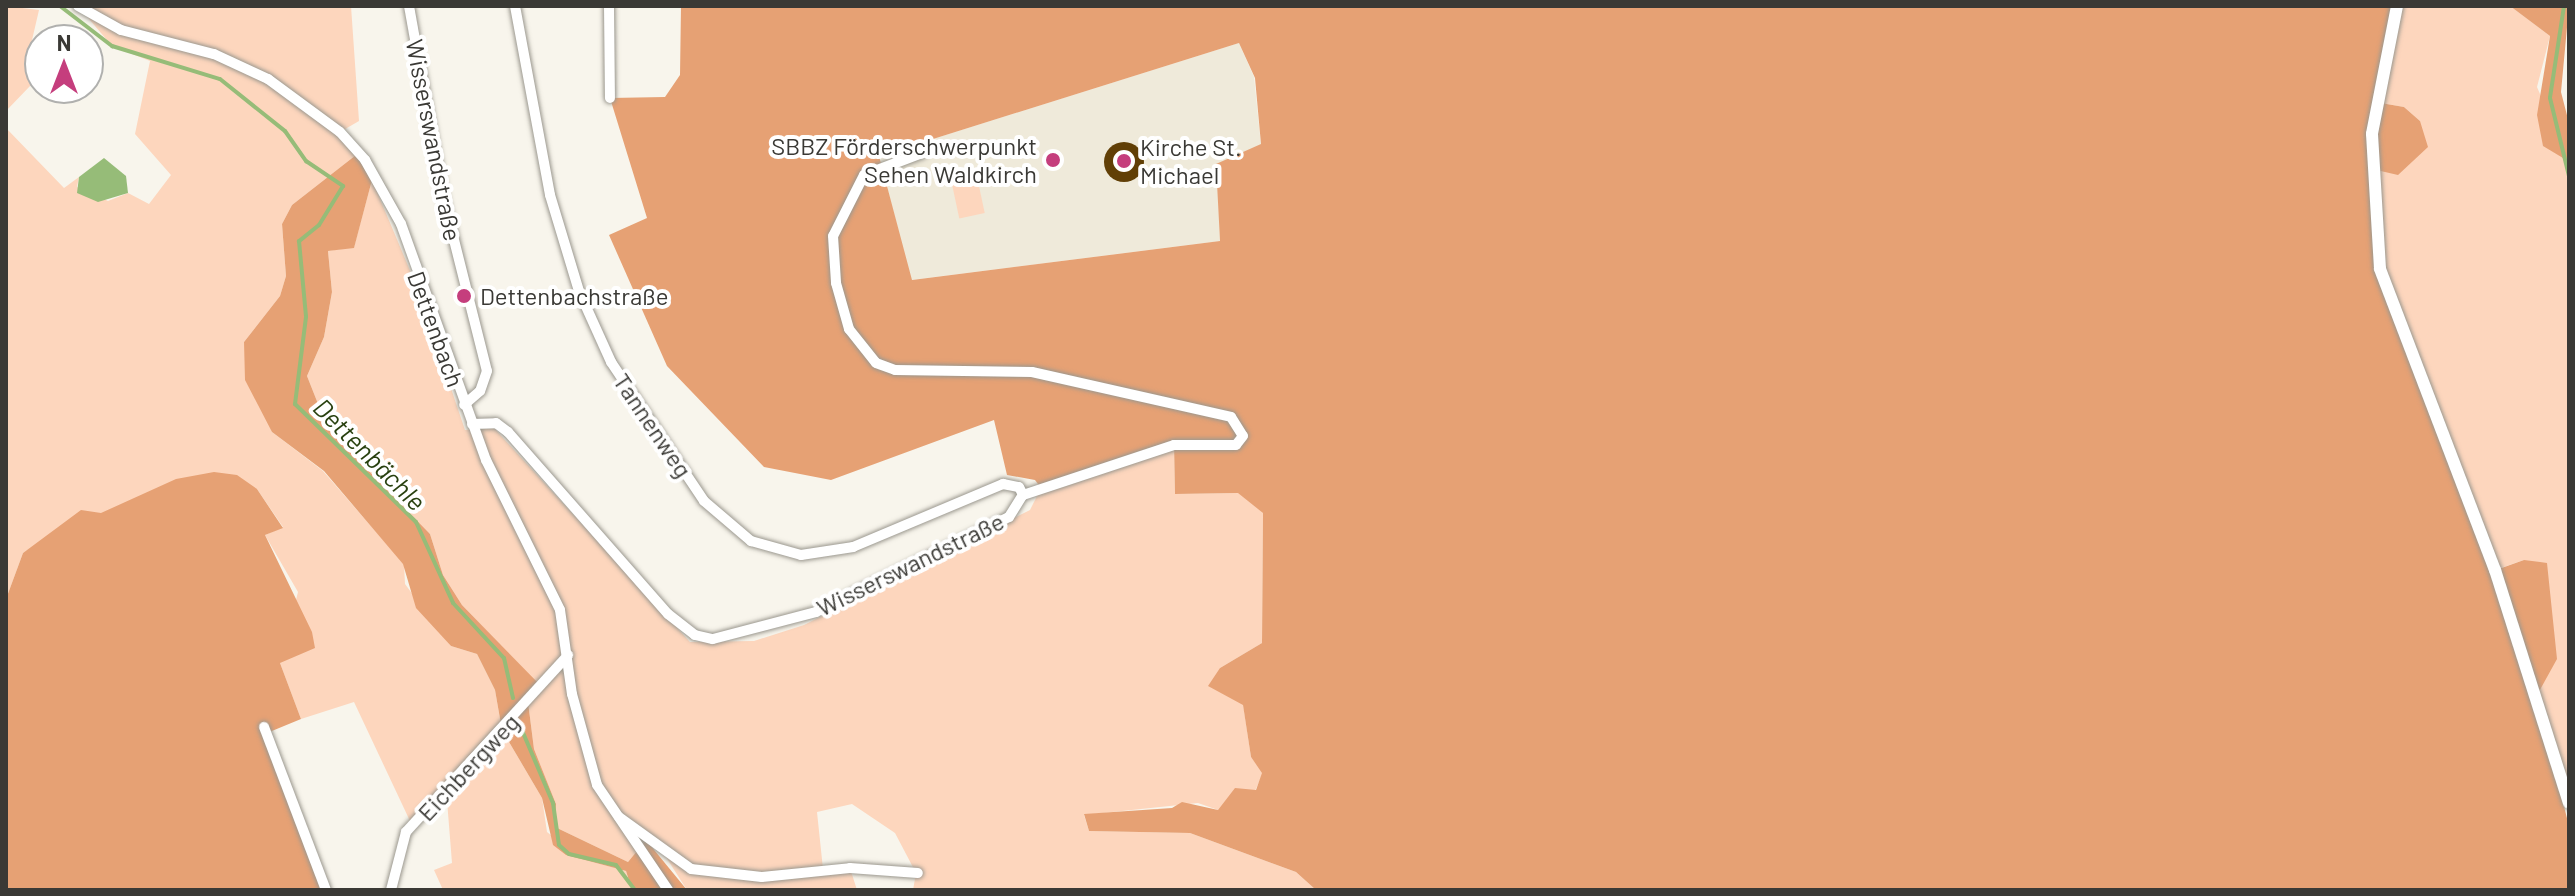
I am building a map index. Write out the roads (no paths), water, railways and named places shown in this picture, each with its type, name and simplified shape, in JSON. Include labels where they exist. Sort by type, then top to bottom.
[{"type":"street","name":"Dettenbach","points":[[78,6],[151,41],[235,62],[298,99],[350,141],[401,224],[464,405],[545,574],[568,655],[583,745],[611,811],[668,890]]},
{"type":"street","name":"Wisserswandstraße","points":[[409,6],[444,200],[487,371],[480,391],[464,405]]},
{"type":"street","name":"Tannenweg","points":[[515,6],[547,183],[579,291],[611,362],[704,501],[751,541],[814,555],[886,536],[1003,484],[1019,487],[1023,495]]},
{"type":"street","points":[[609,6],[610,98]]},
{"type":"street","points":[[2397,6],[2372,134],[2380,269],[2495,570],[2569,803]]},
{"type":"street","name":"Wisserswandstraße","points":[[472,424],[496,423],[508,432],[668,614],[695,635],[713,639],[816,612],[1009,517],[1023,495],[1164,447],[1236,445],[1243,436],[1231,417],[1032,372],[895,370],[876,363],[849,329],[836,283],[833,236],[864,175],[922,153]]},
{"type":"street","name":"Eichbergweg","points":[[391,890],[406,832],[568,655]]},
{"type":"street","points":[[264,727],[326,890]]},
{"type":"street","points":[[611,811],[691,869],[762,877],[850,868],[918,873]]},
{"type":"waterway","name":"Dettenbächle","points":[[60,6],[112,46],[220,79],[285,131],[306,161],[343,186],[319,225],[299,241],[306,317],[295,404],[416,522],[453,603],[504,658],[513,698]]},
{"type":"waterway","points":[[2564,6],[2550,98],[2569,176]]},
{"type":"waterway","name":"Dettenbächle","points":[[521,728],[553,803],[559,845],[569,854],[616,865],[635,890]]},
{"type":"place","name":"SBBZ Förderschwerpunkt Sehen Waldkirch","points":[[1053,160]]},
{"type":"place","name":"Kirche St. Michael","points":[[1124,161]]},
{"type":"place","name":"Dettenbachstraße","points":[[464,296]]}]
